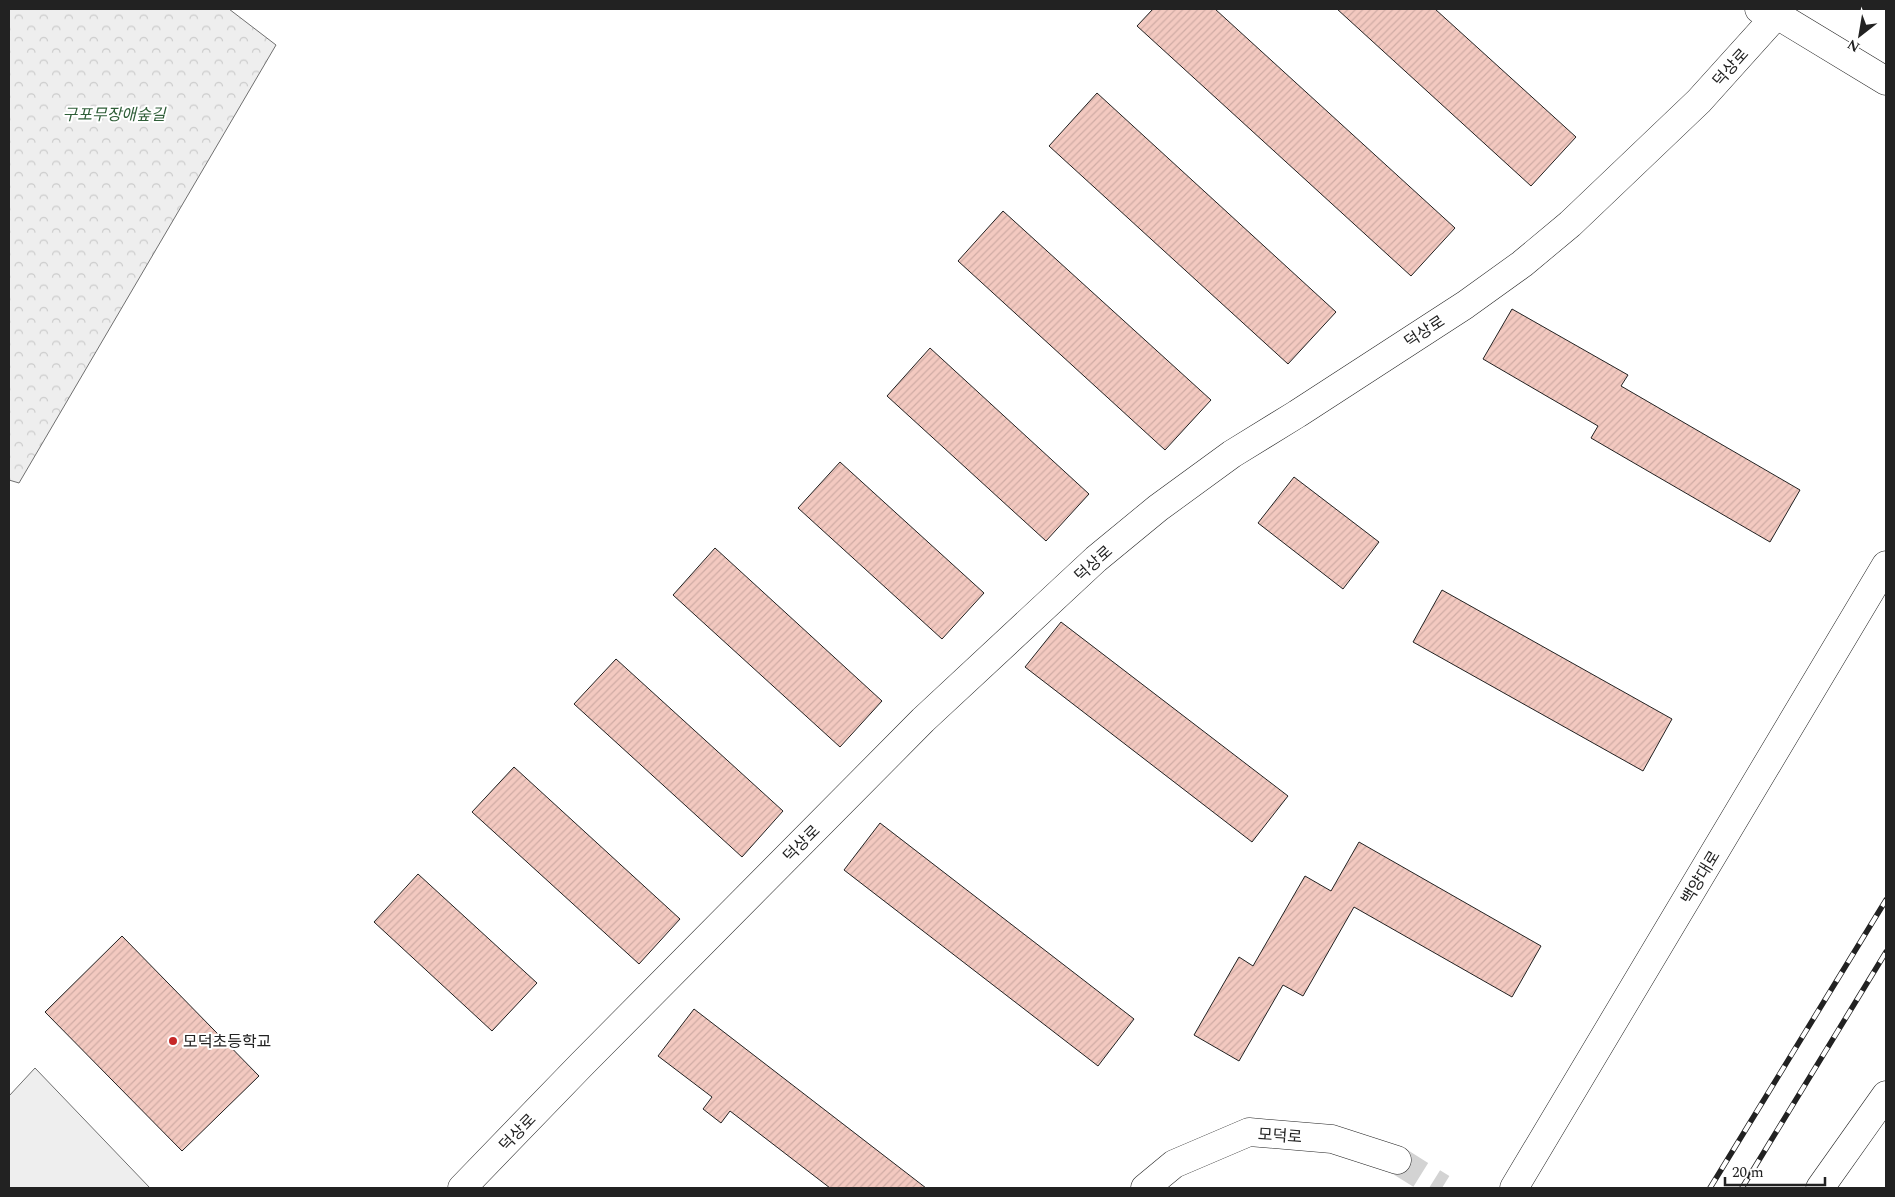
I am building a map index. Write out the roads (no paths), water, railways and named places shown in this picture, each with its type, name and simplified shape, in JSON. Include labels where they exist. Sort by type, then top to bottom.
[{"type":"main road","points":[[1773,11],[1886,81]]},
{"type":"main road","name":"덕상로","points":[[462,1188],[582,1064],[923,720],[1096,559],[1158,508],[1232,454],[1456,310],[1522,264],[1570,224],[1699,101],[1773,11]]},
{"type":"main road","name":"백양대로","points":[[1514,1188],[1886,565]]},
{"type":"main road","points":[[1820,1188],[1886,1095]]},
{"type":"main road","name":"모덕로","points":[[1145,1188],[1174,1164],[1250,1132],[1332,1139],[1397,1160]]},
{"type":"tunnel","points":[[1397,1160],[1442,1188]]},
{"type":"railway","points":[[1710,1188],[1886,900]]},
{"type":"railway","points":[[1742,1188],[1886,952]]},
{"type":"place","name":"모덕초등학교","points":[[173,1041]]},
{"type":"park label","name":"구포무장애숲길","points":[[114,114]]}]
